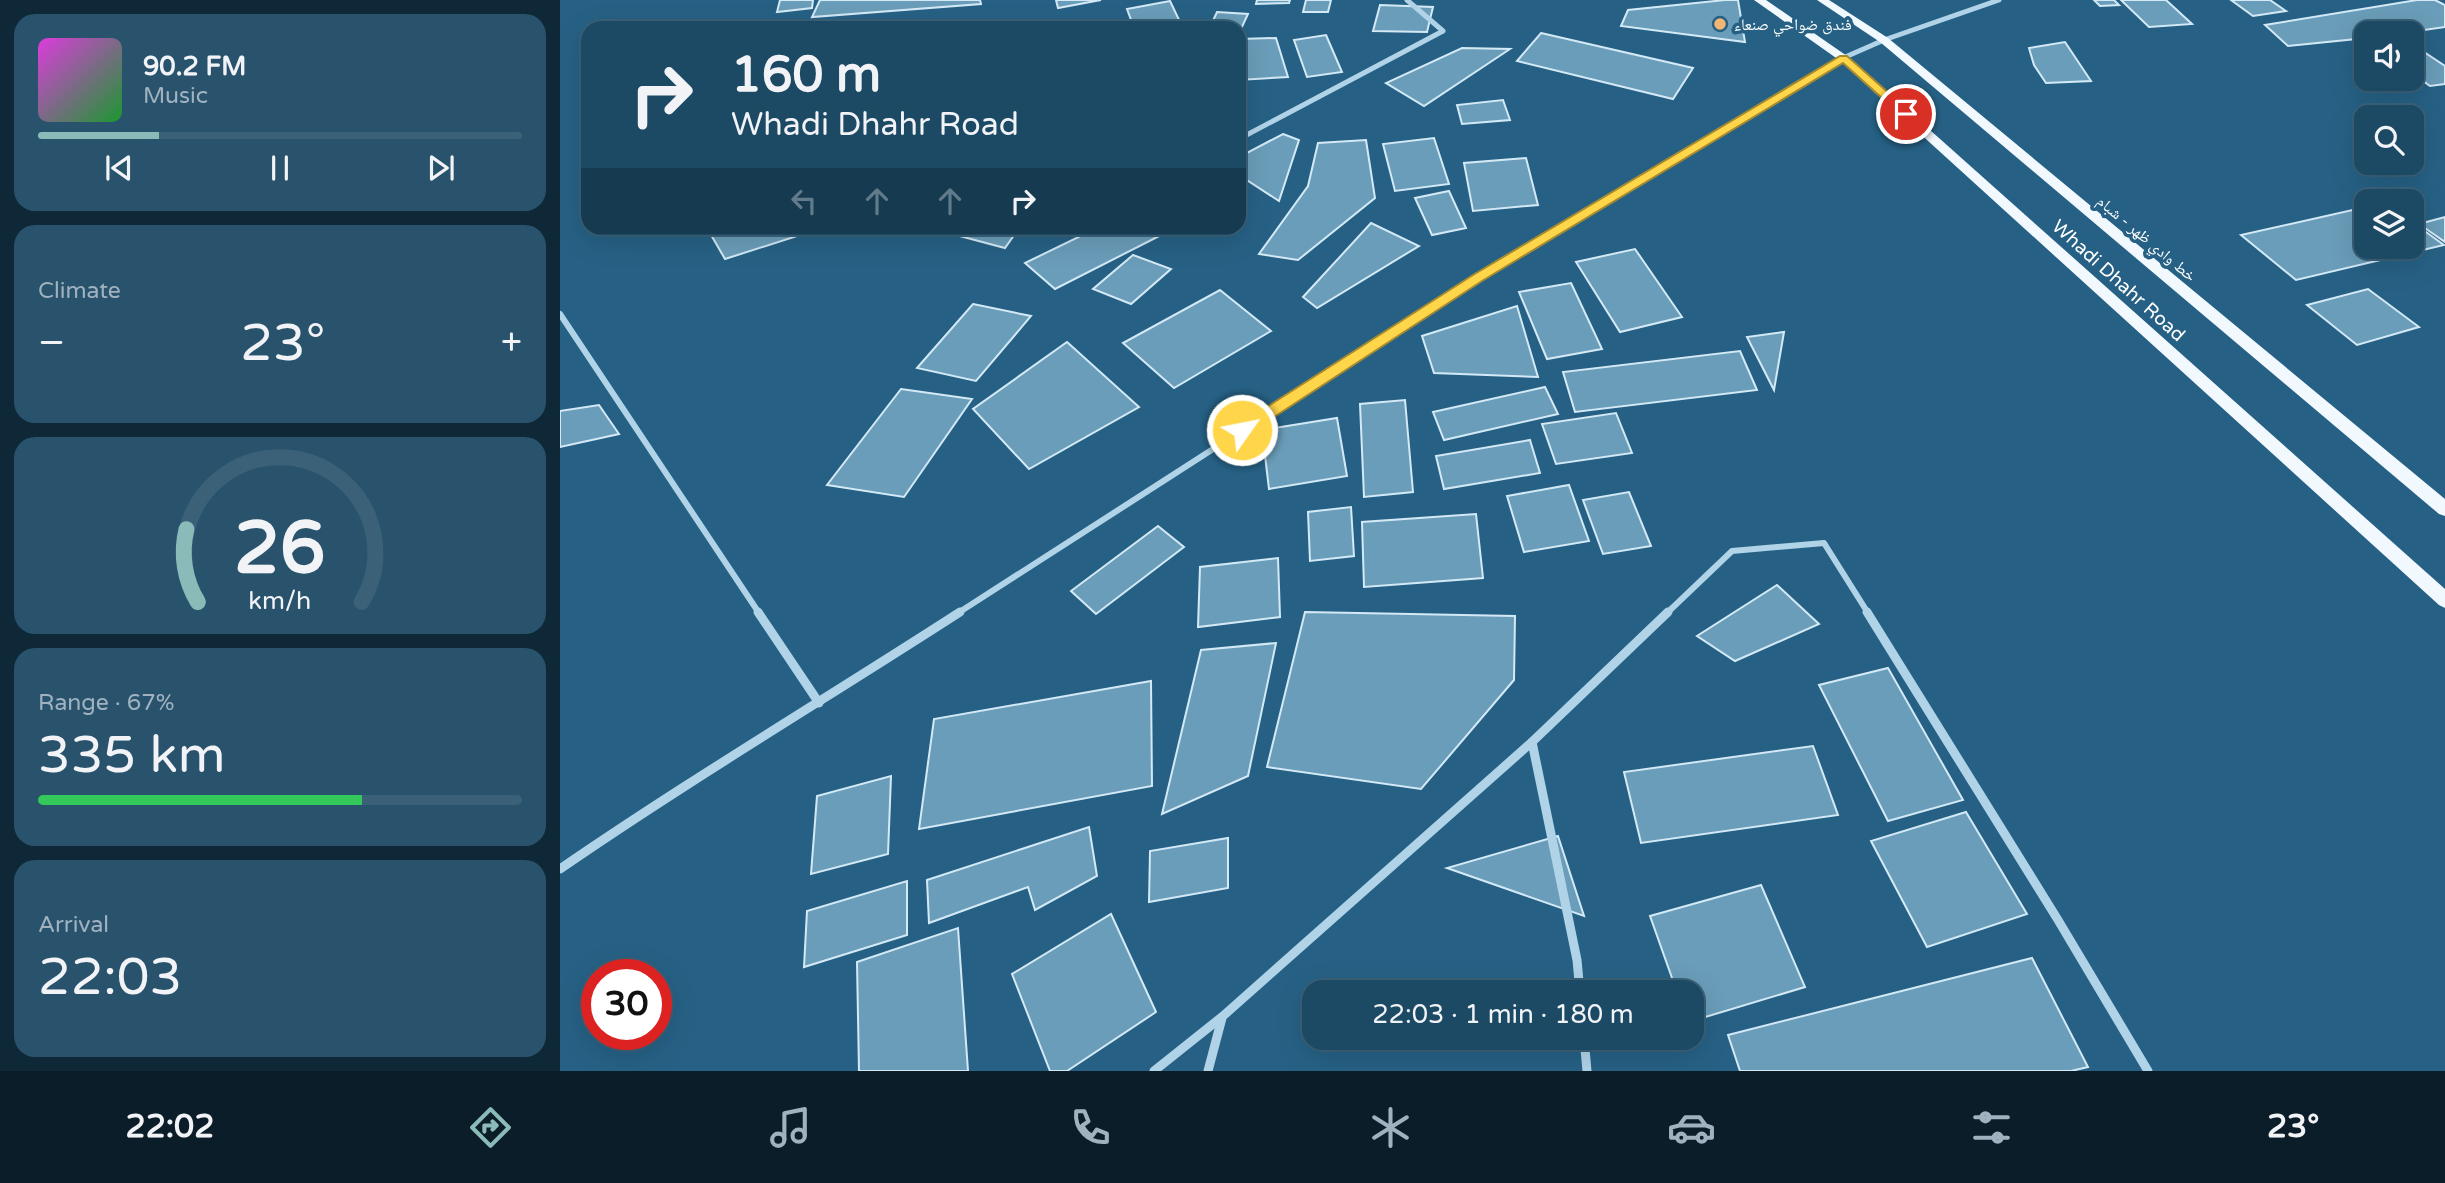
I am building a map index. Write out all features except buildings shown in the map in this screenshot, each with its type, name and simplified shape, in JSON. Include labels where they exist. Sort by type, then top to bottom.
[{"type":"main road","name":"Whadi Dhahr Road","points":[[1759,0],[1843,58],[2445,600]]},
{"type":"main road","name":"خط وادي ظهر - شبام","points":[[1822,0],[1884,40],[2445,509]]},
{"type":"street","points":[[1246,135],[1443,31],[1407,0]]},
{"type":"street","points":[[560,869],[671,793],[819,703],[1477,278],[1843,58],[1884,40],[1999,0]]},
{"type":"street","points":[[560,314],[819,703]]},
{"type":"street","points":[[1154,1071],[1223,1016],[1532,742],[1732,551],[1824,543],[2058,920],[2147,1071]]},
{"type":"street","points":[[1532,742],[1579,980]]},
{"type":"street","points":[[1208,1071],[1223,1016]]},
{"type":"street","points":[[1585,1050],[1587,1071]]},
{"type":"place","name":"فندق ضواحي صنعاء","points":[[1720,24]]},
{"type":"route","points":[[1242,430],[1477,278],[1843,58],[1906,114]]}]
